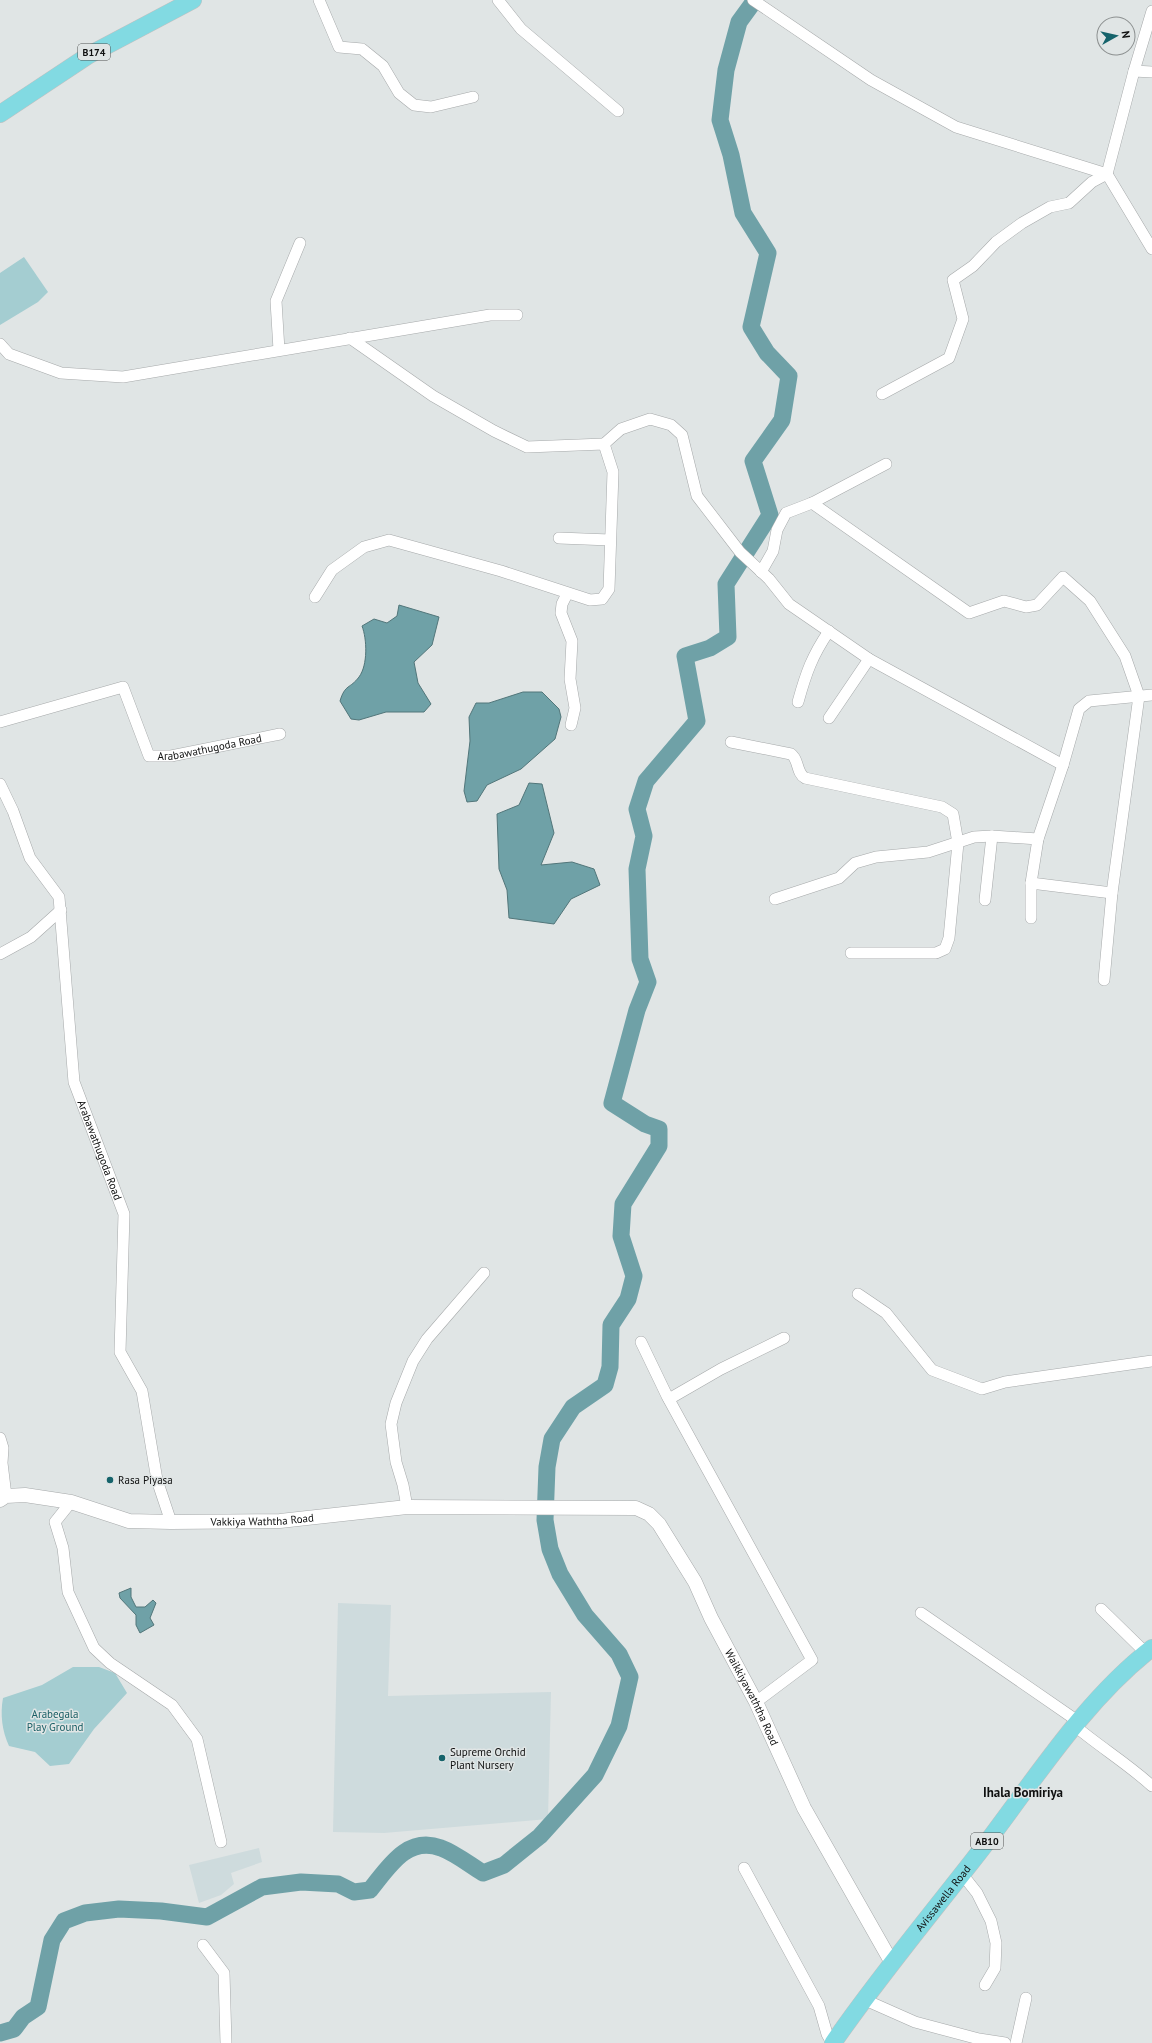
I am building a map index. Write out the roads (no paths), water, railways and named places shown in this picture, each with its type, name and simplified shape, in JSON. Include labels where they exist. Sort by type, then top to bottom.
[{"type":"main road","name":"B174","points":[[0,114],[89,55],[193,0]]},
{"type":"main road","name":"Avissawella Road","points":[[832,2043],[863,1999],[962,1874],[1077,1724],[1110,1686],[1149,1651]]},
{"type":"street","points":[[319,0],[339,47],[362,49],[384,66],[399,93],[414,105],[431,107],[472,96]]},
{"type":"street","points":[[498,0],[521,29],[618,111]]},
{"type":"street","points":[[756,2],[871,80],[956,127],[1107,174],[1152,249]]},
{"type":"street","points":[[882,394],[949,358],[963,319],[953,280],[973,266],[996,242],[1022,223],[1050,208],[1069,203],[1092,182],[1107,174],[1152,11]]},
{"type":"street","points":[[1134,72],[1152,72]]},
{"type":"street","points":[[279,350],[276,301],[300,243]]},
{"type":"street","points":[[0,344],[9,354],[60,373],[123,376],[490,315],[517,315]]},
{"type":"street","points":[[350,338],[433,396],[494,431],[528,447],[604,444],[621,429],[650,419],[671,424],[682,435],[697,496],[740,552],[761,572],[789,604],[869,659],[1063,765]]},
{"type":"street","points":[[315,597],[332,570],[364,547],[389,540],[501,571],[567,594],[595,601],[602,599],[609,589],[613,472],[604,444]]},
{"type":"street","points":[[761,572],[773,550],[777,530],[786,513],[812,503],[886,464]]},
{"type":"street","points":[[812,503],[969,612],[1004,601],[1026,607],[1037,605],[1063,577],[1090,601],[1125,656],[1139,696],[1112,894],[1104,980]]},
{"type":"street","points":[[559,538],[610,540]]},
{"type":"street","points":[[567,594],[562,604],[561,613],[572,641],[570,679],[575,708],[571,725]]},
{"type":"street","points":[[798,702],[806,674],[815,653],[829,631]]},
{"type":"street","points":[[829,718],[869,659]]},
{"type":"street","name":"Arabawathugoda Road","points":[[0,722],[123,688],[149,756],[171,756],[280,734]]},
{"type":"street","points":[[1031,918],[1031,882],[1038,839],[1063,765],[1079,709],[1089,701],[1152,695]]},
{"type":"street","points":[[731,742],[791,754],[794,756],[801,774],[805,778],[888,794],[948,810],[953,814],[958,843],[949,938],[945,949],[936,953],[851,953]]},
{"type":"street","name":"Arabawathugoda Road","points":[[0,784],[13,811],[30,858],[59,897],[74,1082],[124,1214],[120,1352],[142,1391],[157,1480],[171,1522]]},
{"type":"street","points":[[775,899],[839,878],[855,863],[876,858],[928,852],[974,837],[992,836],[1038,839]]},
{"type":"street","points":[[985,900],[992,836]]},
{"type":"street","points":[[1031,882],[1112,894]]},
{"type":"street","points":[[0,954],[31,937],[61,910]]},
{"type":"street","points":[[407,1507],[403,1485],[396,1462],[391,1424],[396,1403],[413,1361],[427,1338],[484,1273]]},
{"type":"street","points":[[858,1294],[886,1313],[932,1370],[982,1389],[1005,1382],[1152,1361]]},
{"type":"street","points":[[669,1399],[721,1369],[784,1338]]},
{"type":"street","points":[[641,1342],[669,1399],[812,1660],[756,1702]]},
{"type":"street","points":[[0,1438],[3,1448],[3,1498]]},
{"type":"street","name":"Vakkiya Waththa Road","points":[[3,1498],[25,1495],[71,1502],[129,1520],[171,1522],[280,1521],[407,1507],[528,1508]]},
{"type":"street","points":[[71,1502],[55,1522],[63,1548],[68,1592],[78,1618],[94,1648],[110,1663],[172,1705],[197,1739],[221,1842]]},
{"type":"street","name":"Waikkiyawaththa Road","points":[[528,1508],[636,1508],[649,1514],[659,1524],[695,1582],[711,1618],[756,1702],[804,1808],[892,1963]]},
{"type":"street","points":[[1101,1609],[1149,1651]]},
{"type":"street","points":[[921,1613],[1077,1724],[1100,1747],[1134,1768],[1152,1786]]},
{"type":"street","points":[[744,1868],[819,2006],[826,2034],[832,2043]]},
{"type":"street","points":[[962,1874],[977,1892],[991,1921],[996,1943],[995,1968],[985,1985]]},
{"type":"street","points":[[203,1945],[224,1973],[226,2043]]},
{"type":"street","points":[[1016,2043],[1026,1998]]},
{"type":"street","points":[[863,1999],[915,2022],[979,2039],[1005,2043]]},
{"type":"waterway","points":[[0,2033],[14,2029],[23,2017],[38,2007],[52,1940],[64,1921],[85,1913],[119,1909],[161,1911],[207,1917],[262,1887],[301,1882],[338,1884],[354,1892],[370,1890],[391,1864],[408,1850],[418,1846],[429,1845],[446,1850],[483,1873],[504,1865],[540,1836],[595,1775],[619,1726],[630,1677],[619,1654],[585,1615],[560,1574],[550,1549],[545,1520],[547,1467],[552,1439],[573,1407],[605,1385],[610,1367],[611,1325],[628,1299],[634,1276],[621,1236],[623,1204],[659,1146],[659,1129],[645,1124],[612,1103],[637,1010],[648,982],[640,959],[637,869],[644,836],[637,809],[646,781],[697,721],[685,656],[710,648],[728,637],[726,584],[770,515],[753,461],[782,420],[789,376],[767,353],[751,327],[768,253],[743,213],[731,155],[720,120],[726,70],[739,22],[755,0]]},
{"type":"place","name":"Rasa Piyasa","points":[[110,1480]]},
{"type":"place","name":"Supreme Orchid Plant Nursery","points":[[442,1758]]},
{"type":"district","name":"Ihala Bomiriya","points":[[1023,1792]]},
{"type":"park label","name":"Arabegala Play Ground","points":[[55,1720]]}]
